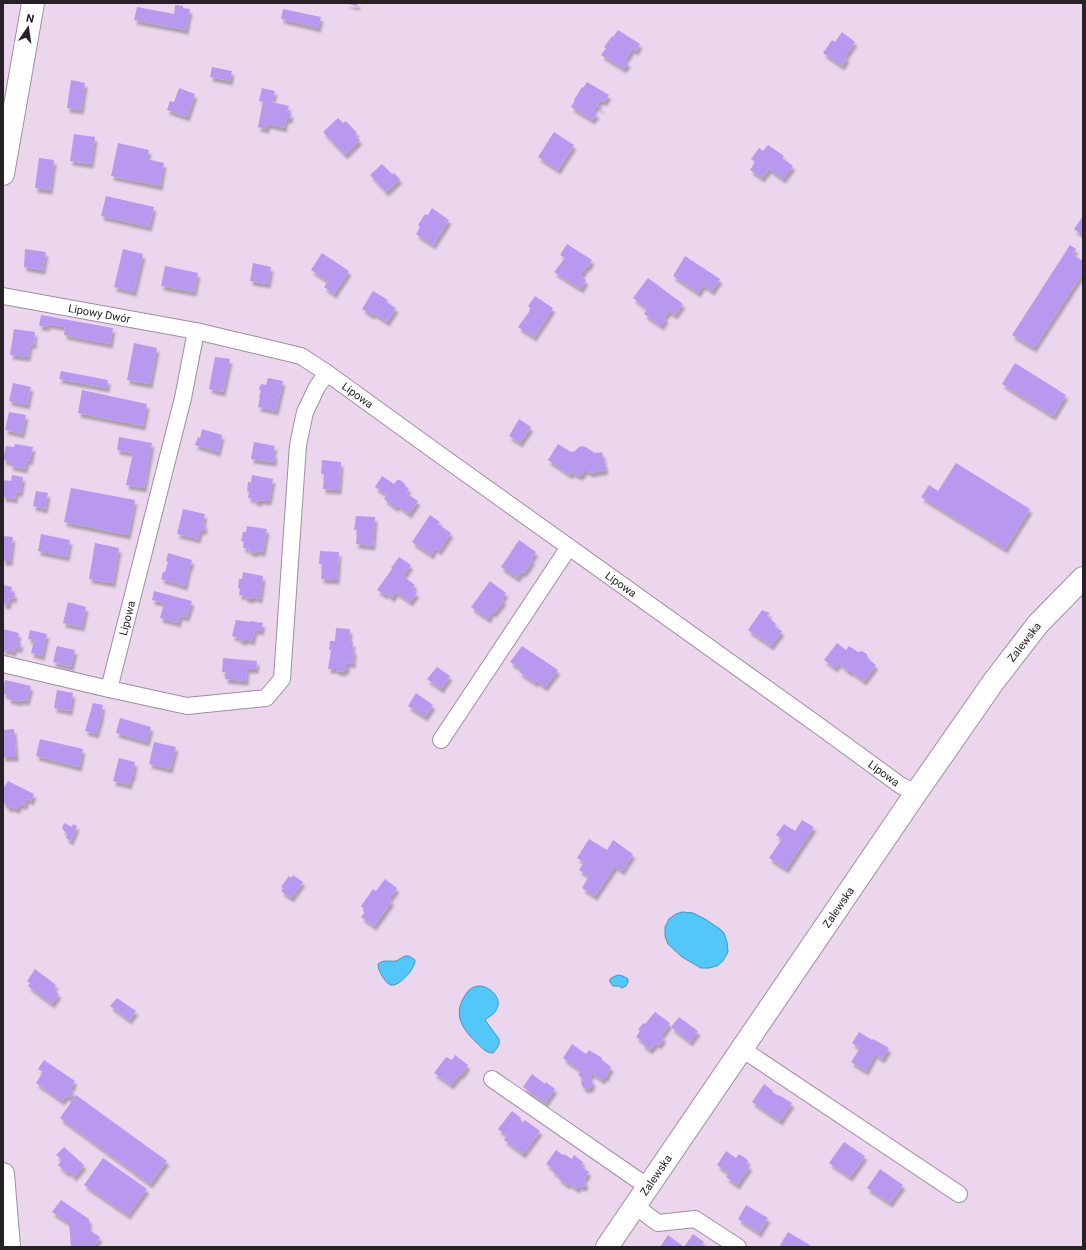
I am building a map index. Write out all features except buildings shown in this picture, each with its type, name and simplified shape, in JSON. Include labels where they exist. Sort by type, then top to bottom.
[{"type":"street","points":[[3,174],[33,3]]},
{"type":"street","name":"Lipowy Dwór","points":[[3,296],[196,331]]},
{"type":"street","name":"Lipowa","points":[[109,689],[183,398],[196,331],[301,356],[327,373],[900,785],[916,793]]},
{"type":"street","points":[[3,664],[187,706],[266,698],[282,679],[298,445],[305,412],[317,387],[327,373]]},
{"type":"street","points":[[441,740],[569,547]]},
{"type":"street","name":"Zalewska","points":[[607,1247],[994,681],[1038,624],[1083,578]]},
{"type":"street","points":[[742,1049],[959,1194]]},
{"type":"street","points":[[492,1079],[648,1188]]},
{"type":"street","points":[[3,1174],[9,1247]]},
{"type":"street","points":[[635,1206],[658,1222],[695,1219],[738,1247]]},
{"type":"water","points":[[682,912],[693,913],[705,919],[724,933],[728,952],[723,961],[717,966],[701,968],[682,957],[668,944],[665,936],[665,927],[669,919]]},
{"type":"water","points":[[405,956],[409,956],[415,960],[413,968],[398,983],[394,985],[389,984],[382,976],[378,964],[384,961],[396,961]]},
{"type":"water","points":[[618,975],[628,979],[626,986],[622,988],[619,986],[613,986],[610,982],[610,979]]},
{"type":"water","points":[[476,986],[489,989],[496,995],[498,1003],[495,1012],[485,1020],[499,1039],[499,1045],[493,1053],[484,1050],[472,1038],[463,1027],[459,1015],[462,1001],[468,992]]}]
